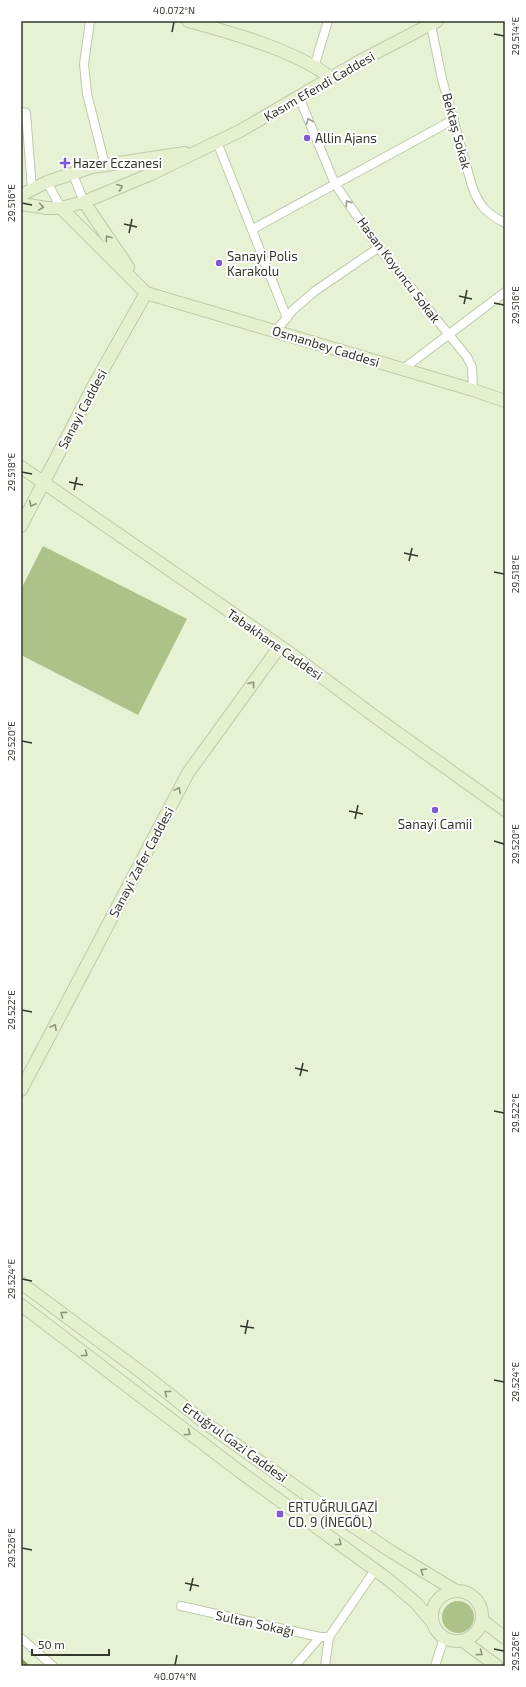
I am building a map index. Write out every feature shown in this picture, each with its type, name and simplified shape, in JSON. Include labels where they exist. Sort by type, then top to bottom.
[{"type":"street","points":[[90,21],[84,64],[86,94],[106,165]]},
{"type":"street","points":[[188,21],[201,23],[269,46],[314,67],[331,78]]},
{"type":"street","points":[[314,67],[328,21]]},
{"type":"street","name":"Kasım Efendi Caddesi","points":[[21,204],[47,208],[61,208],[84,202],[151,174],[217,142],[331,78],[434,23]]},
{"type":"street","name":"Bektaş Sokak","points":[[434,23],[442,79],[472,186],[478,202],[492,216],[505,223]]},
{"type":"street","name":"Hasan Koyuncu Sokak","points":[[299,97],[334,184],[378,248],[467,357],[472,367],[472,390]]},
{"type":"street","points":[[24,113],[26,192]]},
{"type":"street","points":[[252,229],[454,119]]},
{"type":"street","points":[[217,142],[287,318]]},
{"type":"street","name":"Kasım Efendi Caddesi","points":[[26,192],[72,172],[92,167],[200,151]]},
{"type":"street","points":[[72,172],[84,202],[146,293]]},
{"type":"street","points":[[47,182],[61,208]]},
{"type":"street","name":"Osmanbey Caddesi","points":[[61,208],[146,293],[504,399]]},
{"type":"street","points":[[276,331],[293,310],[316,291],[378,248]]},
{"type":"street","points":[[403,369],[505,292]]},
{"type":"street","name":"Sanayi Caddesi","points":[[21,526],[93,387],[146,293]]},
{"type":"street","name":"Tabakhane Caddesi","points":[[21,467],[280,646],[505,810]]},
{"type":"street","name":"Sanayi Zafer Caddesi","points":[[21,1090],[188,773],[280,646]]},
{"type":"street","name":"Ertuğrul Gazi Caddesi","points":[[21,1283],[146,1376],[211,1427],[330,1511],[392,1552],[456,1591]]},
{"type":"street","name":"Ertuğrul Gazi Caddesi","points":[[21,1305],[239,1471],[376,1570],[408,1596],[433,1623]]},
{"type":"street","points":[[325,1666],[329,1637],[347,1609],[376,1570]]},
{"type":"street","points":[[463,1641],[476,1633],[482,1620],[482,1613],[476,1599],[470,1595],[456,1591],[442,1596],[433,1608],[433,1623],[439,1634],[450,1640],[463,1641],[497,1666]]},
{"type":"street","name":"Sultan Sokağı","points":[[181,1606],[320,1637],[329,1637]]},
{"type":"street","points":[[482,1620],[505,1638]]},
{"type":"street","points":[[295,1666],[320,1637]]},
{"type":"street","points":[[21,1638],[53,1666]]},
{"type":"street","points":[[435,1666],[444,1638]]},
{"type":"green space","points":[[43,546],[187,619],[138,715],[21,655],[21,589]]},
{"type":"green space","points":[[455,1601],[461,1601],[471,1608],[474,1617],[473,1623],[467,1630],[461,1633],[455,1633],[445,1626],[442,1620],[442,1614],[449,1604]]},
{"type":"waterway","points":[[21,1660],[28,1666]]},
{"type":"place","name":"Allin Ajans","points":[[307,138]]},
{"type":"place","name":"Hazer Eczanesi","points":[[65,163]]},
{"type":"place","name":"Sanayi Polis Karakolu","points":[[219,263]]},
{"type":"place","name":"Sanayi Camii","points":[[435,810]]},
{"type":"place","name":"ERTUĞRULGAZİ CD. 9 (İNEGÖL)","points":[[280,1514]]}]
